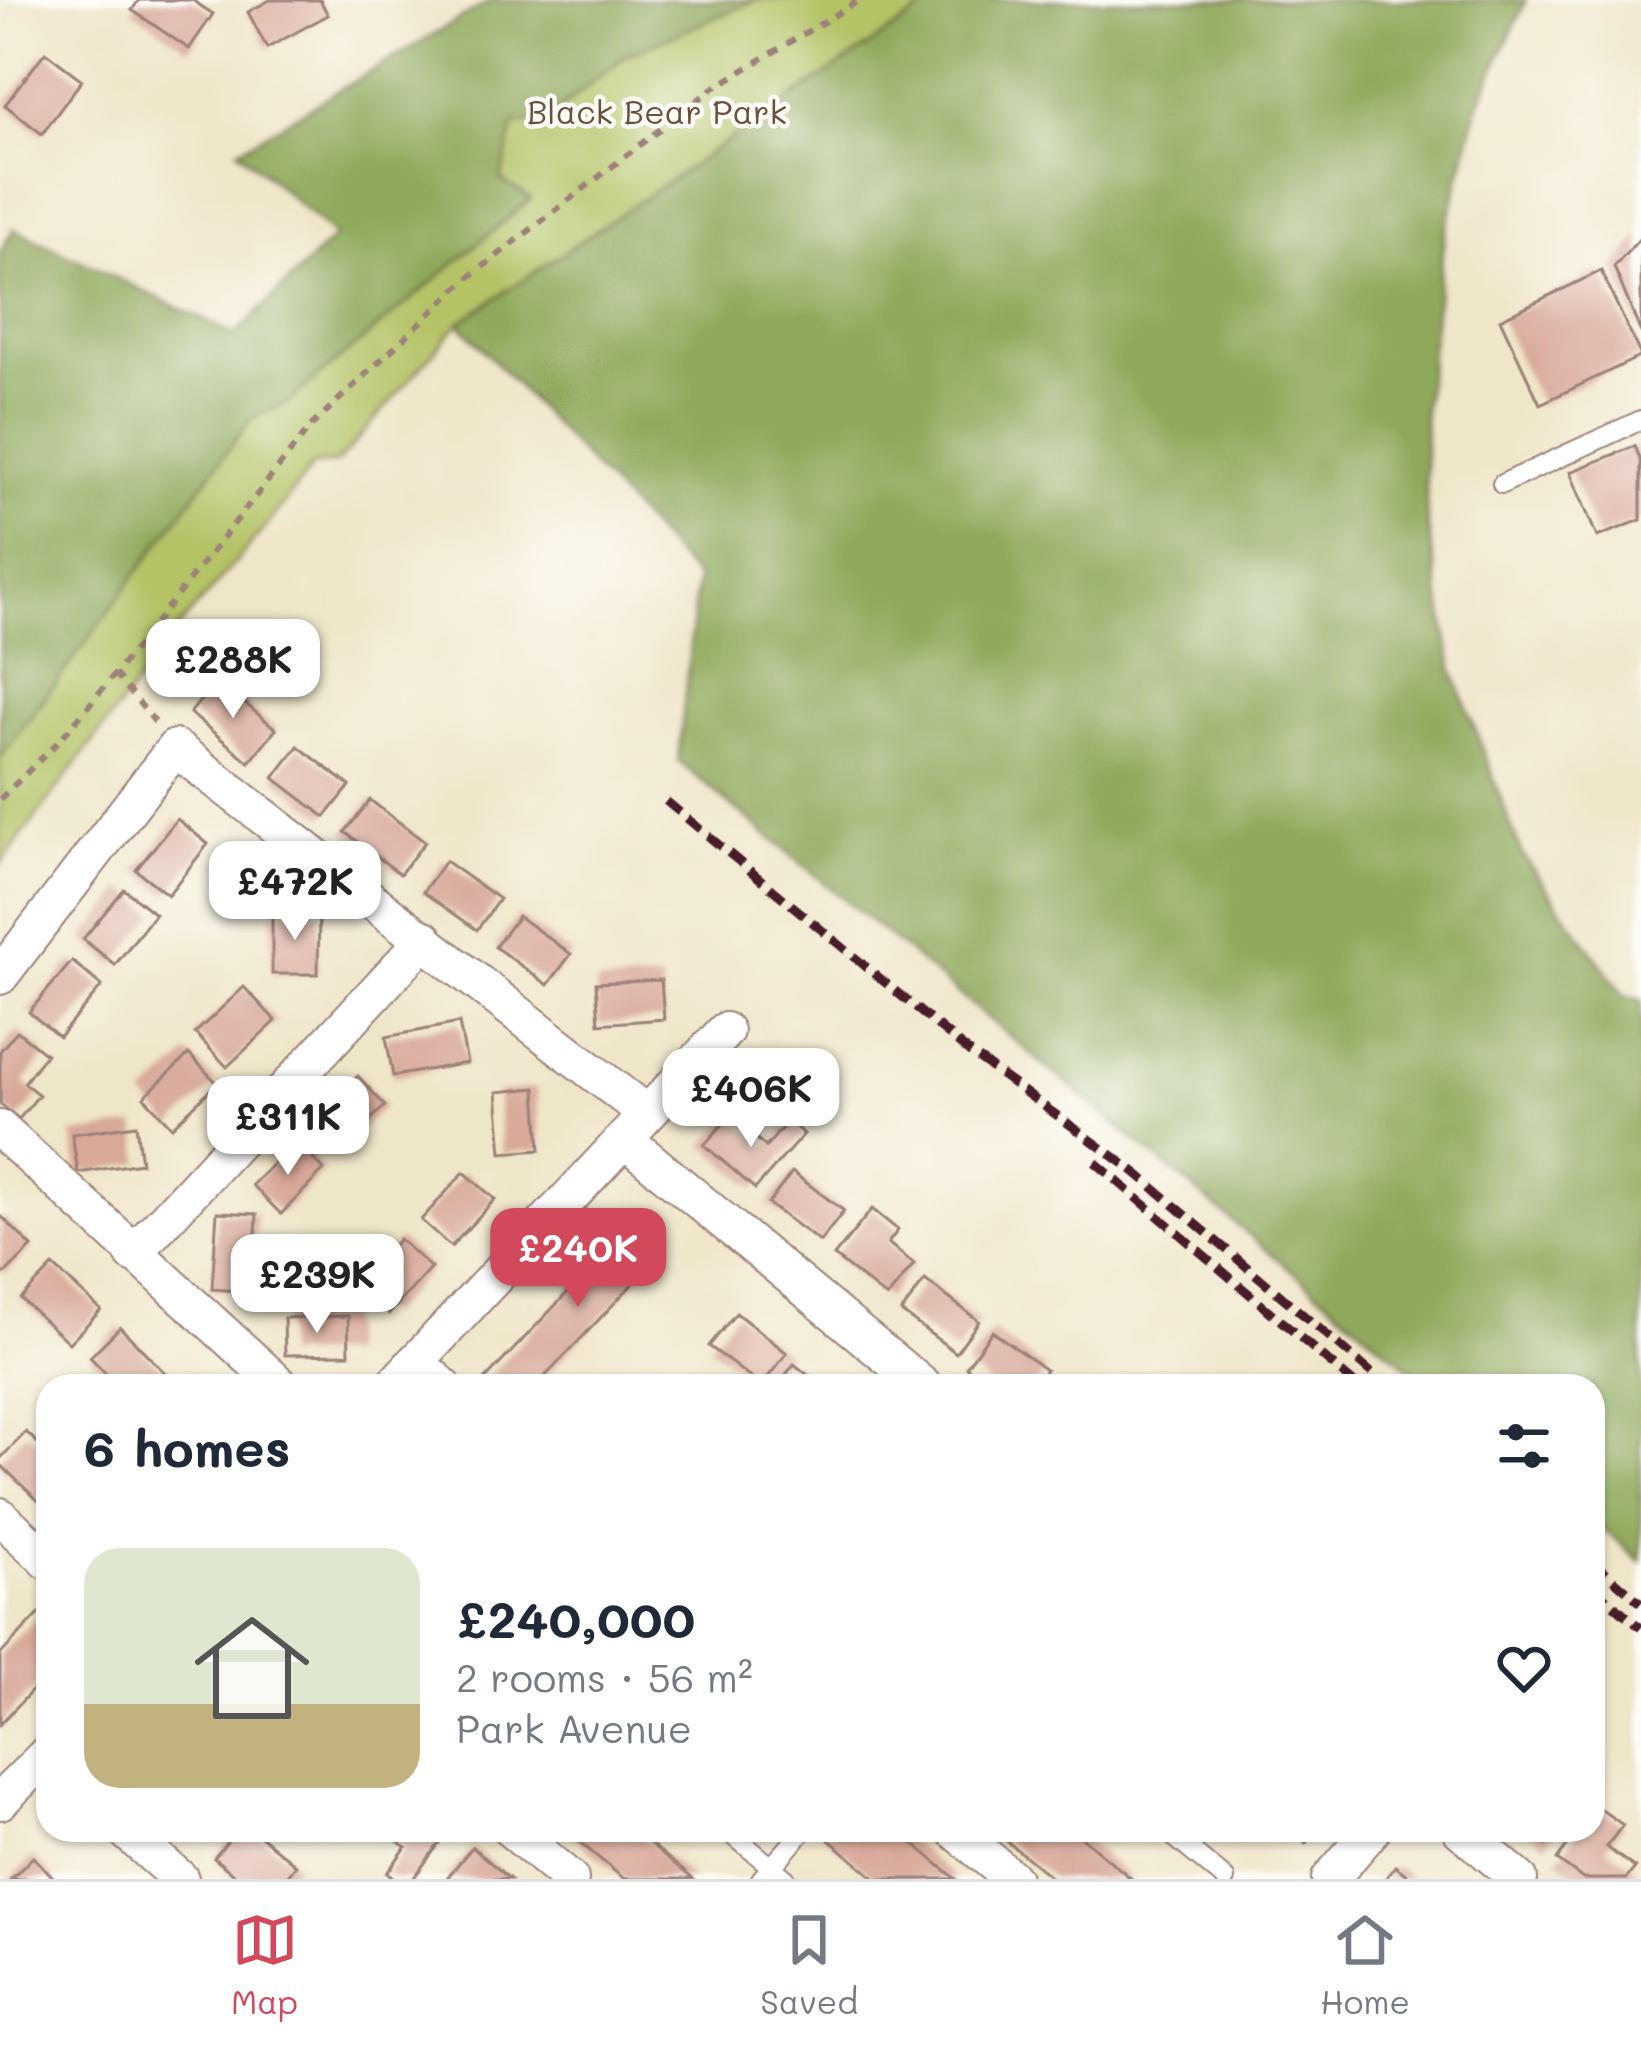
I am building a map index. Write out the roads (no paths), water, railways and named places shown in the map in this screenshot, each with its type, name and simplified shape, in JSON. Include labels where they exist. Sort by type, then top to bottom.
[{"type":"street","points":[[0,976],[175,748],[425,939],[910,1374]]},
{"type":"street","points":[[133,1254],[425,939]]},
{"type":"street","points":[[420,1374],[724,1031]]},
{"type":"street","points":[[0,1129],[268,1374]]},
{"type":"street","points":[[6,1534],[36,1553]]},
{"type":"street","points":[[0,1801],[36,1767]]},
{"type":"street","points":[[138,1842],[180,1879]]},
{"type":"street","points":[[526,1842],[570,1879]]},
{"type":"street","points":[[970,1842],[1012,1879]]},
{"type":"street","points":[[1330,1879],[1362,1842]]},
{"type":"street","points":[[1475,1842],[1519,1879]]},
{"type":"lane","points":[[1502,484],[1641,420]]},
{"type":"lane","points":[[739,1842],[773,1875],[796,1842]]},
{"type":"lane","points":[[1181,1842],[1226,1879]]},
{"type":"railway","points":[[666,801],[969,1052],[1134,1171],[1373,1374]]},
{"type":"railway","points":[[1095,1162],[1343,1374]]},
{"type":"railway","points":[[1605,1572],[1641,1603]]},
{"type":"railway","points":[[1605,1597],[1641,1628]]},
{"type":"park label","name":"Black Bear Park","points":[[657,112]]}]
